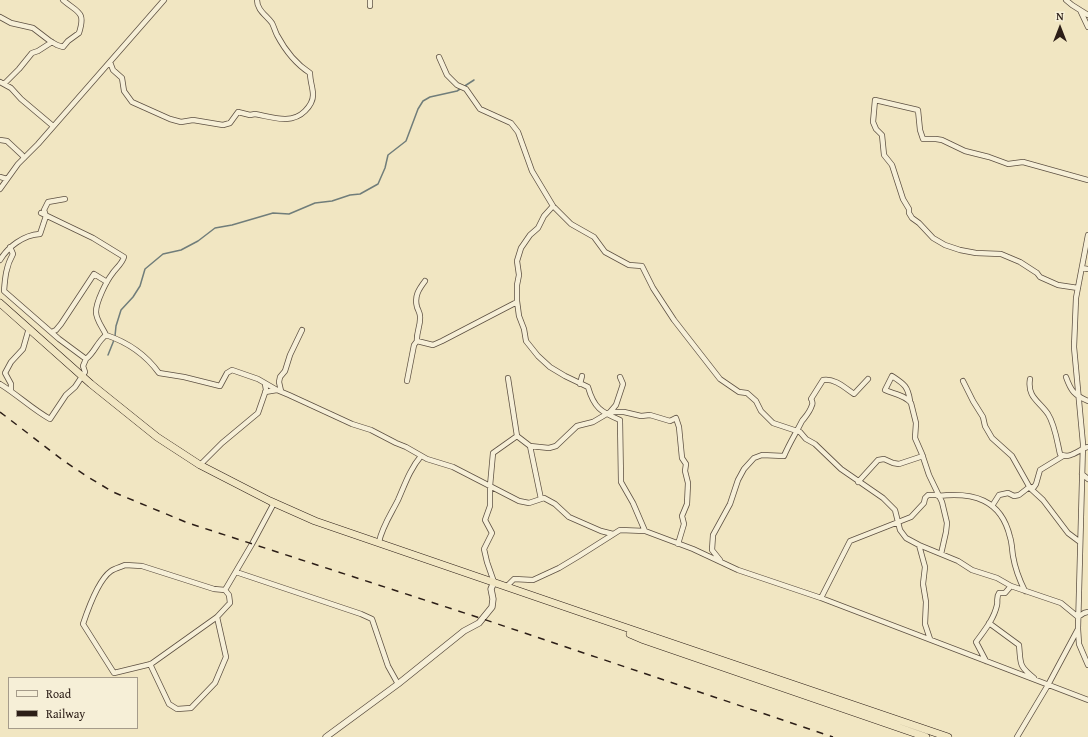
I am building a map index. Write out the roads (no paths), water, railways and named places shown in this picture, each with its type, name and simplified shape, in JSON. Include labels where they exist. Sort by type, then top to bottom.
[{"type":"highway","points":[[0,303],[30,328],[82,376],[156,437],[200,465],[274,503],[315,520],[506,587],[948,737]]},
{"type":"highway","points":[[582,613],[644,640],[926,737]]},
{"type":"street","points":[[0,17],[15,24],[33,28],[52,42],[63,47],[68,41],[79,33],[82,24],[82,17],[78,11],[63,0]]},
{"type":"street","points":[[0,189],[18,164],[164,0]]},
{"type":"street","points":[[110,62],[113,70],[122,78],[124,91],[132,102],[170,119],[181,122],[193,120],[223,124],[230,123],[238,112],[288,120],[295,118],[302,114],[309,107],[311,102],[313,94],[310,73],[298,64],[291,55],[272,25],[257,6],[257,0]]},
{"type":"street","points":[[370,0],[370,6]]},
{"type":"street","points":[[1068,0],[1072,6],[1088,15]]},
{"type":"street","points":[[1080,10],[1088,27]]},
{"type":"street","points":[[52,42],[32,53],[27,60],[2,83],[11,88],[21,99],[53,126]]},
{"type":"street","points":[[439,57],[447,75],[457,85],[466,89],[480,109],[511,123],[518,132],[532,171],[554,206],[571,224],[594,237],[605,252],[629,265],[642,266],[653,288],[674,320],[720,380],[739,392],[747,393],[756,401],[761,411],[773,423],[797,431],[816,444],[842,470],[883,498],[895,510],[900,530],[906,538],[972,570],[997,578],[1011,586],[1061,603],[1078,617]]},
{"type":"street","points":[[1078,288],[1058,284],[1040,277],[1037,273],[1020,262],[1001,254],[976,253],[960,250],[945,245],[933,238],[909,214],[909,209],[903,199],[892,165],[884,155],[882,135],[876,129],[873,122],[875,100],[918,110],[920,130],[923,139],[936,138],[948,142],[965,151],[989,157],[1008,164],[1023,162],[1088,180]]},
{"type":"street","points":[[0,140],[7,141],[22,154],[24,158]]},
{"type":"street","points":[[0,177],[7,179]]},
{"type":"street","points":[[0,260],[8,249],[30,234],[40,234],[46,216],[44,210],[48,202],[65,199]]},
{"type":"street","points":[[554,206],[544,216],[538,228],[530,235],[521,248],[517,261],[519,275],[517,285],[519,316],[524,329],[526,341],[538,356],[550,367],[588,388],[591,398],[605,414],[620,420],[621,482],[633,503],[645,531]]},
{"type":"street","points":[[41,213],[93,238],[124,257],[121,264],[106,282],[98,302],[96,312],[106,335],[117,338],[136,350],[159,373],[184,376],[220,386],[227,373],[232,370],[258,379],[279,391],[352,424],[371,430],[421,456],[454,467],[519,501],[528,503],[544,498],[555,504],[569,517],[601,531],[613,534]]},
{"type":"street","points":[[1088,235],[1078,288],[1074,348],[1082,448],[1078,629],[1079,644],[1088,665]]},
{"type":"street","points":[[0,250],[8,249]]},
{"type":"street","points":[[8,249],[13,254],[9,260],[4,291],[52,332],[86,358]]},
{"type":"street","points":[[1082,268],[1088,269]]},
{"type":"street","points":[[52,332],[61,324],[94,274],[106,282]]},
{"type":"street","points":[[407,381],[414,345],[417,341],[420,315],[416,298],[425,281]]},
{"type":"street","points":[[417,341],[432,345],[517,302]]},
{"type":"street","points":[[11,391],[11,384],[5,373],[23,349],[30,328]]},
{"type":"street","points":[[279,391],[280,377],[302,330]]},
{"type":"street","points":[[0,384],[50,419],[66,395],[75,387],[82,376],[86,358],[91,355],[101,339],[106,335]]},
{"type":"street","points":[[580,384],[582,376]]},
{"type":"street","points":[[910,401],[907,398],[885,390],[892,376],[909,389],[910,401],[916,423],[915,438],[923,456],[928,475],[942,502],[947,523],[941,554]]},
{"type":"street","points":[[610,412],[616,405],[624,384],[620,377]]},
{"type":"street","points":[[1066,377],[1068,385],[1077,397],[1088,401]]},
{"type":"street","points":[[508,378],[517,436],[530,446],[549,448],[556,446],[577,426],[593,422],[610,412],[624,412],[641,416],[650,415],[670,420],[676,418],[682,458],[686,464],[685,471],[688,483],[687,504],[682,516],[684,524],[678,544]]},
{"type":"street","points":[[722,562],[712,550],[713,535],[730,504],[738,480],[744,469],[754,458],[762,455],[784,456],[788,445],[813,405],[812,399],[822,380],[827,379],[839,384],[854,394],[868,380]]},
{"type":"street","points":[[1030,379],[1030,392],[1047,414],[1053,425],[1060,454],[1063,456]]},
{"type":"street","points":[[963,380],[983,417],[985,426],[992,438],[1012,456],[1030,488],[1043,500],[1068,533],[1080,542]]},
{"type":"street","points":[[200,465],[222,443],[258,413],[265,392],[265,384]]},
{"type":"street","points":[[265,392],[279,391]]},
{"type":"street","points":[[326,737],[483,619],[489,612],[493,603],[491,590],[494,582],[484,549],[492,533],[485,520],[490,506],[493,453],[517,436]]},
{"type":"street","points":[[530,446],[541,499]]},
{"type":"street","points":[[992,506],[999,495],[1008,493],[1014,496],[1019,495],[1034,487],[1040,470],[1063,456],[1080,452],[1082,448],[1088,447]]},
{"type":"street","points":[[379,542],[381,532],[398,500],[409,474],[421,456]]},
{"type":"street","points":[[858,482],[878,460],[884,459],[899,464],[923,456]]},
{"type":"street","points":[[1082,474],[1088,479]]},
{"type":"street","points":[[821,598],[850,541],[911,518],[924,503],[925,498],[928,495],[960,495],[977,497],[989,503],[1005,521],[1018,578],[1025,591]]},
{"type":"street","points":[[225,590],[274,503]]},
{"type":"street","points":[[506,587],[514,579],[533,580],[559,568],[620,530],[645,531],[738,570],[821,598],[1088,700]]},
{"type":"street","points":[[919,545],[925,567],[923,584],[926,602],[925,624],[930,639]]},
{"type":"street","points":[[126,565],[142,566],[214,589],[225,590],[229,595],[230,603],[216,617],[150,664],[114,672],[83,624],[89,605],[103,578],[110,571],[126,565]]},
{"type":"street","points":[[236,572],[372,619],[388,666],[398,684]]},
{"type":"street","points":[[986,661],[976,642],[989,623],[997,605],[997,596],[999,593],[1005,593],[1011,586]]},
{"type":"street","points":[[1078,617],[1088,612]]},
{"type":"street","points":[[150,664],[169,704],[177,709],[191,708],[215,683],[226,657],[216,617]]},
{"type":"street","points":[[989,623],[1019,645],[1020,663],[1025,671],[1037,681]]},
{"type":"street","points":[[1017,737],[1048,686],[1078,629]]},
{"type":"waterway","points":[[115,336],[116,326],[121,310],[133,297],[140,286],[145,269],[163,254],[181,250],[198,241],[215,228],[232,225],[273,213],[289,214],[315,203],[332,201],[350,195],[360,194],[378,184],[385,168],[388,155],[406,141],[418,109],[423,101],[430,97],[457,91],[474,80]]},
{"type":"waterway","points":[[108,355],[114,340]]},
{"type":"railway","points":[[0,412],[64,461],[113,492],[188,523],[483,619],[833,737]]}]
